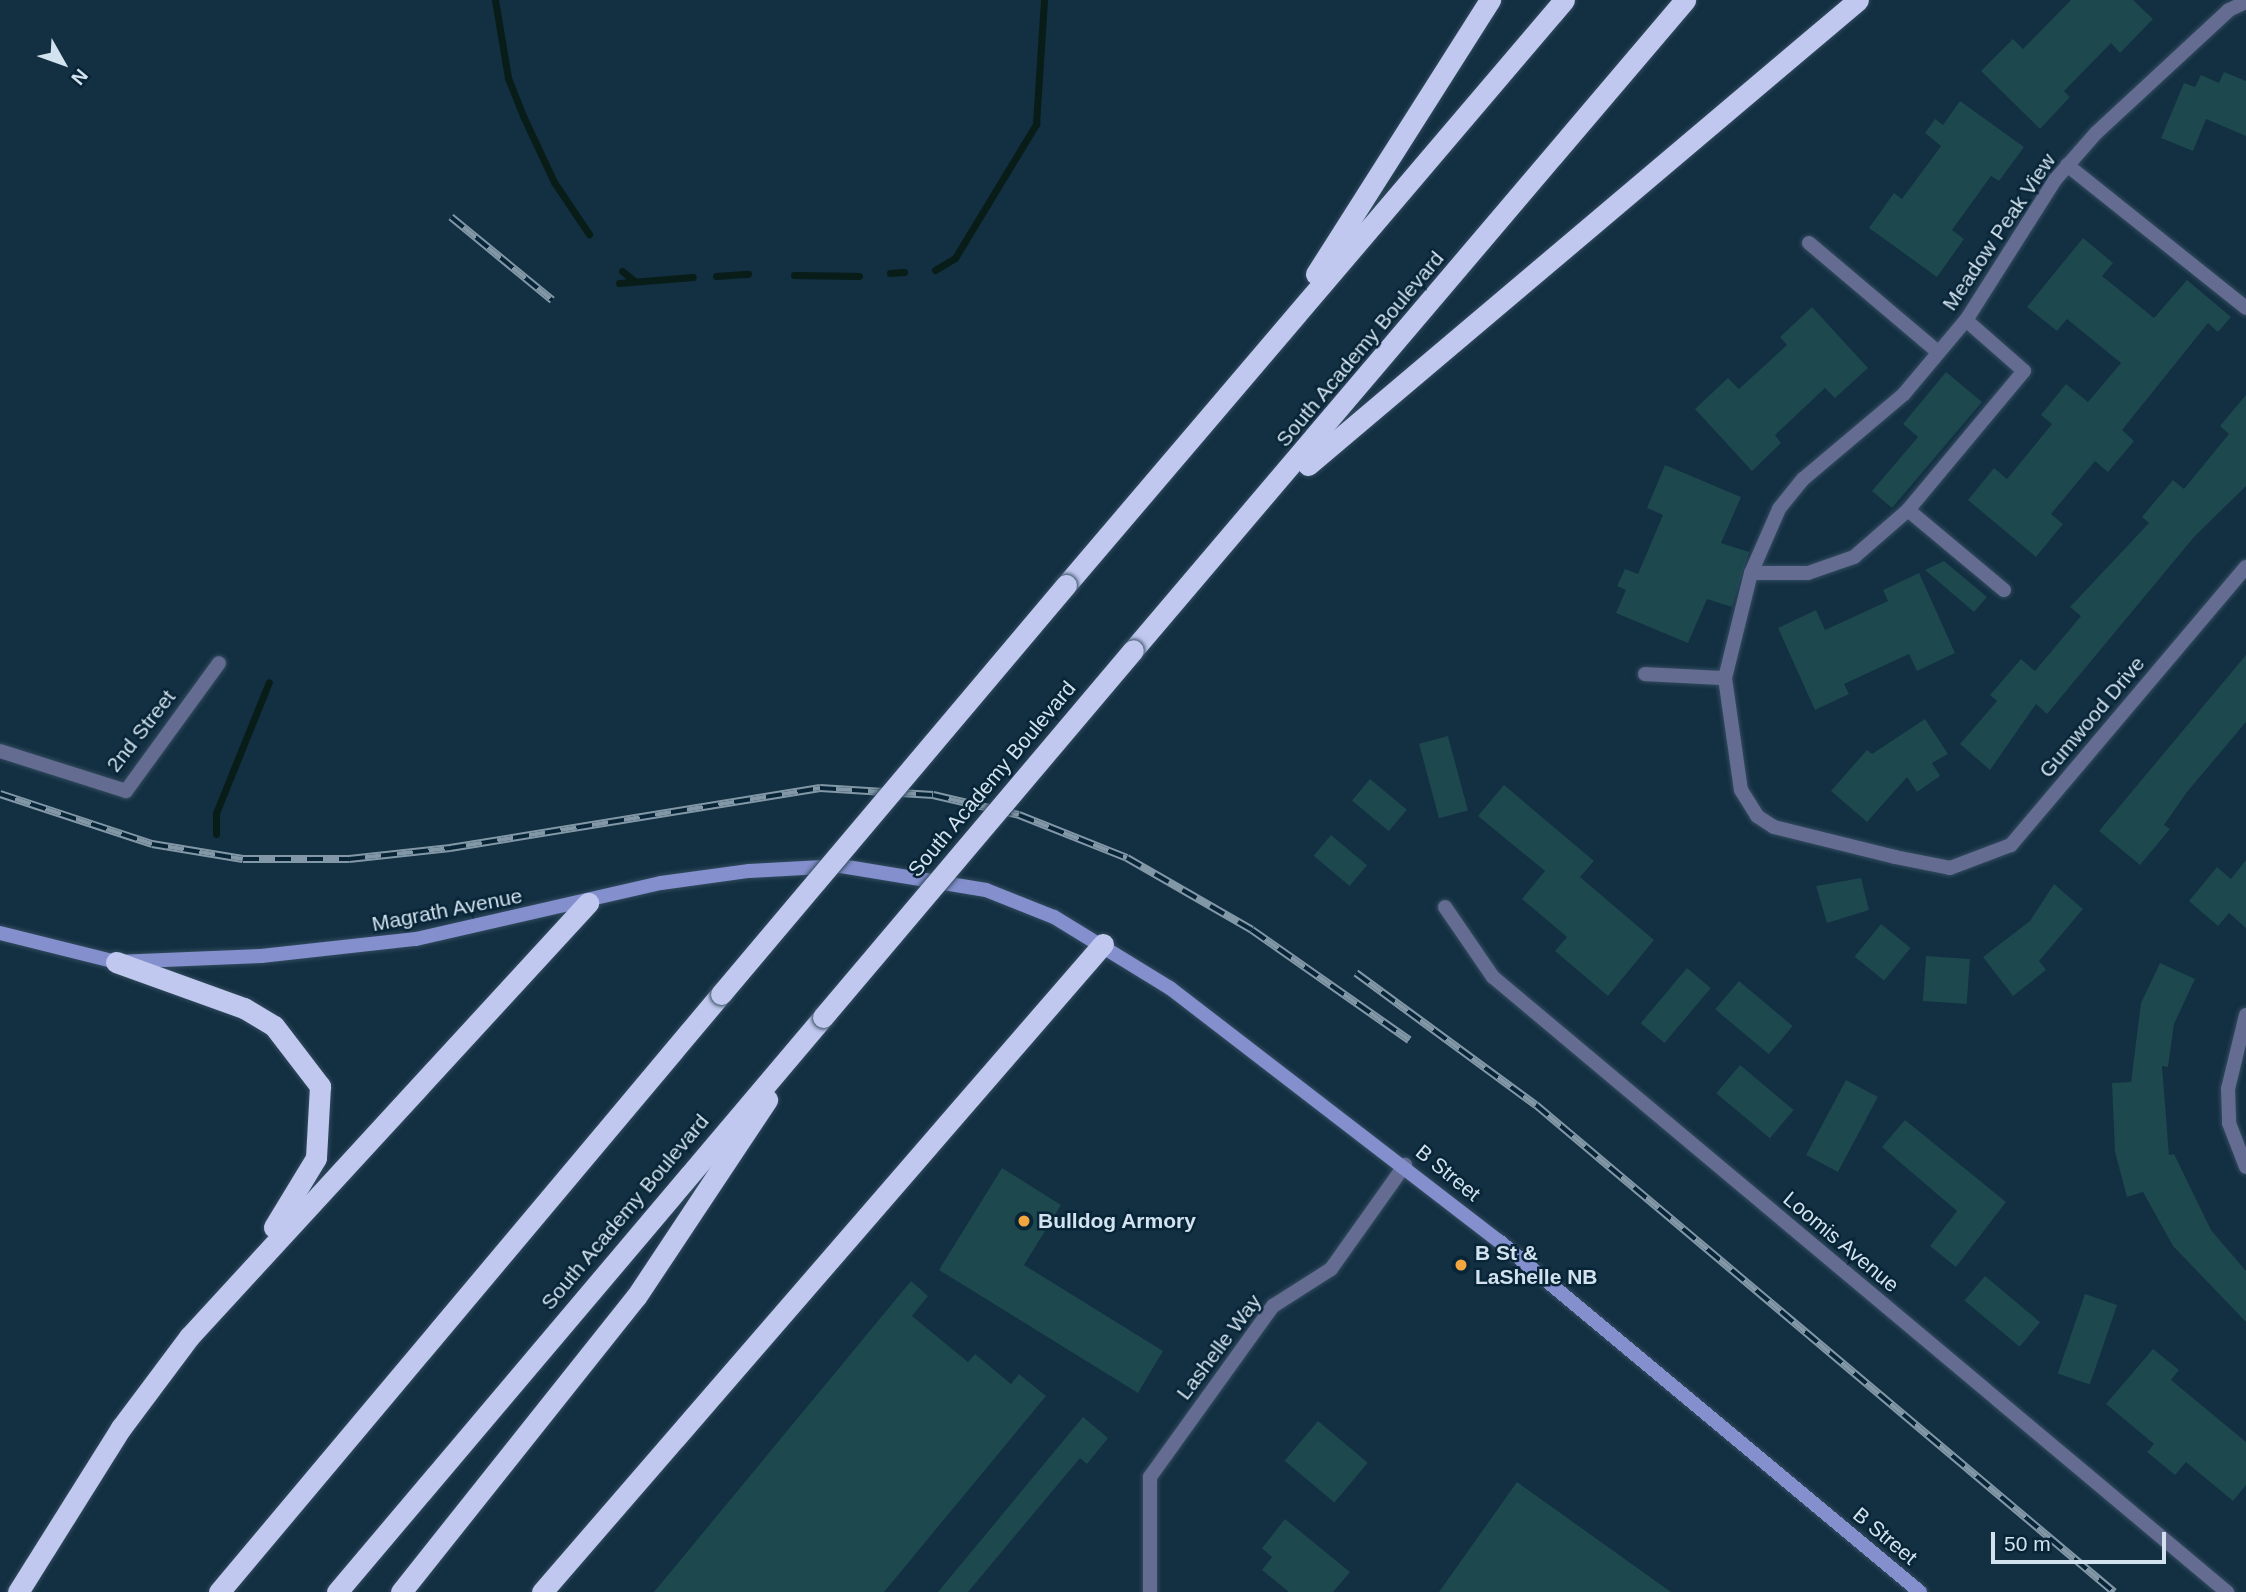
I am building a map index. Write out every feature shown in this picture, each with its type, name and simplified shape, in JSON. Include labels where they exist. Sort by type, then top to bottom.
[{"type":"highway","points":[[1259,360],[1430,104],[1490,0]]},
{"type":"highway","points":[[219,1592],[1066,585],[1564,0]]},
{"type":"highway","name":"South Academy Boulevard","points":[[337,1592],[1133,650],[1254,513],[1685,0]]},
{"type":"highway","points":[[1254,513],[1858,0]]},
{"type":"highway","points":[[18,1592],[121,1427],[252,1264],[588,903]]},
{"type":"highway","points":[[542,1592],[1103,944]]},
{"type":"highway","points":[[116,962],[244,1008],[274,1026],[320,1086],[316,1157],[252,1264]]},
{"type":"highway","points":[[401,1592],[636,1297],[823,1017]]},
{"type":"main road","name":"Magrath Avenue","points":[[0,933],[116,962],[344,950],[588,903],[662,883],[749,871],[841,866],[900,874]]},
{"type":"main road","name":"B Street","points":[[900,874],[986,890],[1103,944],[1405,1165],[1920,1592]]},
{"type":"street","points":[[2216,0],[2228,10]]},
{"type":"street","name":"Meadow Peak View","points":[[1950,868],[1774,827],[1757,816],[1741,790],[1725,678],[1751,573],[1779,509],[1803,479],[1904,394],[1966,320],[2067,164],[2228,10],[2246,2]]},
{"type":"street","points":[[2067,164],[2246,308]]},
{"type":"street","points":[[1809,243],[1938,352]]},
{"type":"street","points":[[1751,573],[1808,573],[1854,557],[1908,510],[2024,371],[1966,320]]},
{"type":"street","points":[[1908,510],[2004,590]]},
{"type":"street","name":"Gumwood Drive","points":[[1950,868],[2011,845],[2246,567]]},
{"type":"street","name":"2nd Street","points":[[0,751],[126,791],[219,663]]},
{"type":"street","points":[[1645,674],[1725,678]]},
{"type":"street","name":"Loomis Avenue","points":[[1446,907],[1493,977],[2227,1592]]},
{"type":"street","points":[[2246,1016],[2228,1089],[2229,1123],[2246,1167]]},
{"type":"street","name":"Lashelle Way","points":[[1150,1592],[1150,1477],[1273,1306],[1331,1269],[1405,1165]]},
{"type":"building","points":[[2071,0],[2133,0],[2153,19],[2120,53],[2111,43],[2064,91],[2070,97],[2040,129],[1981,71],[2013,39],[2023,49]]},
{"type":"building","points":[[2224,72],[2246,81],[2246,136],[2206,119],[2193,151],[2161,138],[2184,83],[2195,87],[2201,75],[2219,83]]},
{"type":"building","points":[[1960,101],[2024,147],[1999,181],[1991,176],[1952,230],[1964,239],[1937,277],[1869,228],[1894,193],[1902,199],[1941,146],[1925,133],[1935,119],[1943,125]]},
{"type":"building","points":[[2083,238],[2113,263],[2102,276],[2154,318],[2187,280],[2231,317],[2218,332],[2208,323],[2122,430],[2134,441],[2108,472],[2095,461],[2051,514],[2063,524],[2036,557],[1968,500],[1994,468],[2007,479],[2052,424],[2041,415],[2066,384],[2088,402],[2121,363],[2067,319],[2057,331],[2027,307]]},
{"type":"building","points":[[1812,307],[1868,368],[1835,398],[1825,388],[1775,435],[1781,443],[1752,471],[1695,409],[1728,378],[1739,389],[1787,345],[1780,337]]},
{"type":"building","points":[[1946,372],[1982,402],[1892,508],[1872,491],[1918,437],[1903,424]]},
{"type":"building","points":[[2246,395],[2246,486],[2194,537],[2047,714],[2036,704],[1990,770],[1960,744],[1997,701],[1990,695],[2021,659],[2035,671],[2081,616],[2070,607],[2149,523],[2142,517],[2173,480],[2184,489],[2229,434],[2220,426]]},
{"type":"building","points":[[1665,465],[1741,497],[1721,543],[1749,552],[1732,607],[1707,599],[1688,643],[1616,613],[1626,590],[1617,586],[1625,569],[1638,574],[1663,515],[1647,508]]},
{"type":"building","points":[[1944,561],[1987,597],[1974,612],[1925,570]]},
{"type":"building","points":[[1919,573],[1955,653],[1917,671],[1909,654],[1844,684],[1849,694],[1815,710],[1778,628],[1816,610],[1825,630],[1888,601],[1883,590]]},
{"type":"building","points":[[2246,655],[2246,722],[2187,792],[2164,825],[2170,829],[2140,865],[2099,831]]},
{"type":"building","points":[[1925,719],[1948,754],[1932,763],[1940,776],[1917,792],[1907,777],[1867,822],[1831,791],[1867,750],[1872,754]]},
{"type":"building","points":[[1448,736],[1468,810],[1439,818],[1419,744]]},
{"type":"building","points":[[1370,779],[1407,810],[1389,831],[1352,800]]},
{"type":"building","points":[[1504,785],[1594,861],[1580,877],[1654,940],[1608,996],[1555,951],[1567,937],[1522,899],[1545,871],[1478,816]]},
{"type":"building","points":[[1331,835],[1367,865],[1350,886],[1314,856]]},
{"type":"building","points":[[2246,860],[2246,928],[2229,913],[2218,926],[2189,901],[2217,867],[2231,879]]},
{"type":"building","points":[[1861,878],[1869,910],[1827,923],[1816,886]]},
{"type":"building","points":[[2054,884],[2083,909],[2039,961],[2046,970],[2013,996],[1983,957],[2030,921]]},
{"type":"building","points":[[1881,924],[1911,948],[1884,981],[1855,957]]},
{"type":"building","points":[[1926,956],[1970,959],[1967,1004],[1923,1001]]},
{"type":"building","points":[[2160,963],[2195,979],[2174,1024],[2168,1067],[2162,1066],[2169,1155],[2174,1154],[2211,1230],[2246,1271],[2246,1322],[2173,1246],[2143,1192],[2127,1197],[2115,1152],[2112,1083],[2131,1082],[2141,1003]]},
{"type":"building","points":[[1687,968],[1711,988],[1664,1043],[1641,1023]]},
{"type":"building","points":[[1739,981],[1793,1026],[1769,1054],[1715,1009]]},
{"type":"building","points":[[1740,1065],[1794,1110],[1770,1138],[1716,1093]]},
{"type":"building","points":[[1846,1080],[1878,1097],[1838,1172],[1806,1155]]},
{"type":"building","points":[[1905,1120],[2006,1202],[1956,1267],[1930,1246],[1957,1211],[1882,1147]]},
{"type":"building","points":[[1002,1168],[1061,1205],[1024,1265],[1163,1351],[1138,1393],[939,1270]]},
{"type":"building","points":[[1985,1276],[2040,1322],[2020,1347],[1964,1301]]},
{"type":"building","points":[[911,1281],[928,1296],[912,1316],[968,1362],[975,1354],[1011,1384],[1019,1374],[1046,1396],[884,1592],[654,1592]]},
{"type":"building","points":[[2085,1294],[2117,1305],[2090,1384],[2058,1373]]},
{"type":"building","points":[[2153,1349],[2179,1370],[2171,1380],[2246,1442],[2246,1485],[2233,1501],[2186,1462],[2175,1475],[2147,1452],[2154,1444],[2106,1404]]},
{"type":"building","points":[[1083,1417],[1108,1438],[1087,1464],[1080,1458],[968,1592],[938,1592]]},
{"type":"building","points":[[1318,1421],[1368,1463],[1334,1503],[1285,1461]]},
{"type":"building","points":[[1517,1482],[1671,1592],[1439,1592]]},
{"type":"building","points":[[1285,1519],[1350,1572],[1333,1592],[1289,1592],[1262,1570],[1272,1557],[1262,1548]]},
{"type":"waterway","points":[[495,0],[508,78],[524,118],[554,182],[589,234]]},
{"type":"waterway","points":[[935,270],[955,258],[1036,124],[1044,0]]},
{"type":"waterway","points":[[622,271],[633,280]]},
{"type":"waterway","points":[[890,273],[904,272]]},
{"type":"waterway","points":[[716,276],[748,274]]},
{"type":"waterway","points":[[794,275],[859,276]]},
{"type":"waterway","points":[[619,283],[693,277]]},
{"type":"waterway","points":[[216,834],[216,813],[269,682]]},
{"type":"railway","points":[[451,217],[552,300]]},
{"type":"railway","points":[[0,794],[152,844],[243,859],[349,859],[450,848],[820,788],[933,795],[1019,815],[1127,858],[1252,930],[1409,1040]]},
{"type":"railway","points":[[1356,973],[1536,1105],[2114,1592]]},
{"type":"place","name":"Bulldog Armory","points":[[1024,1221]]},
{"type":"place","name":"B St & LaShelle NB","points":[[1461,1265]]}]
